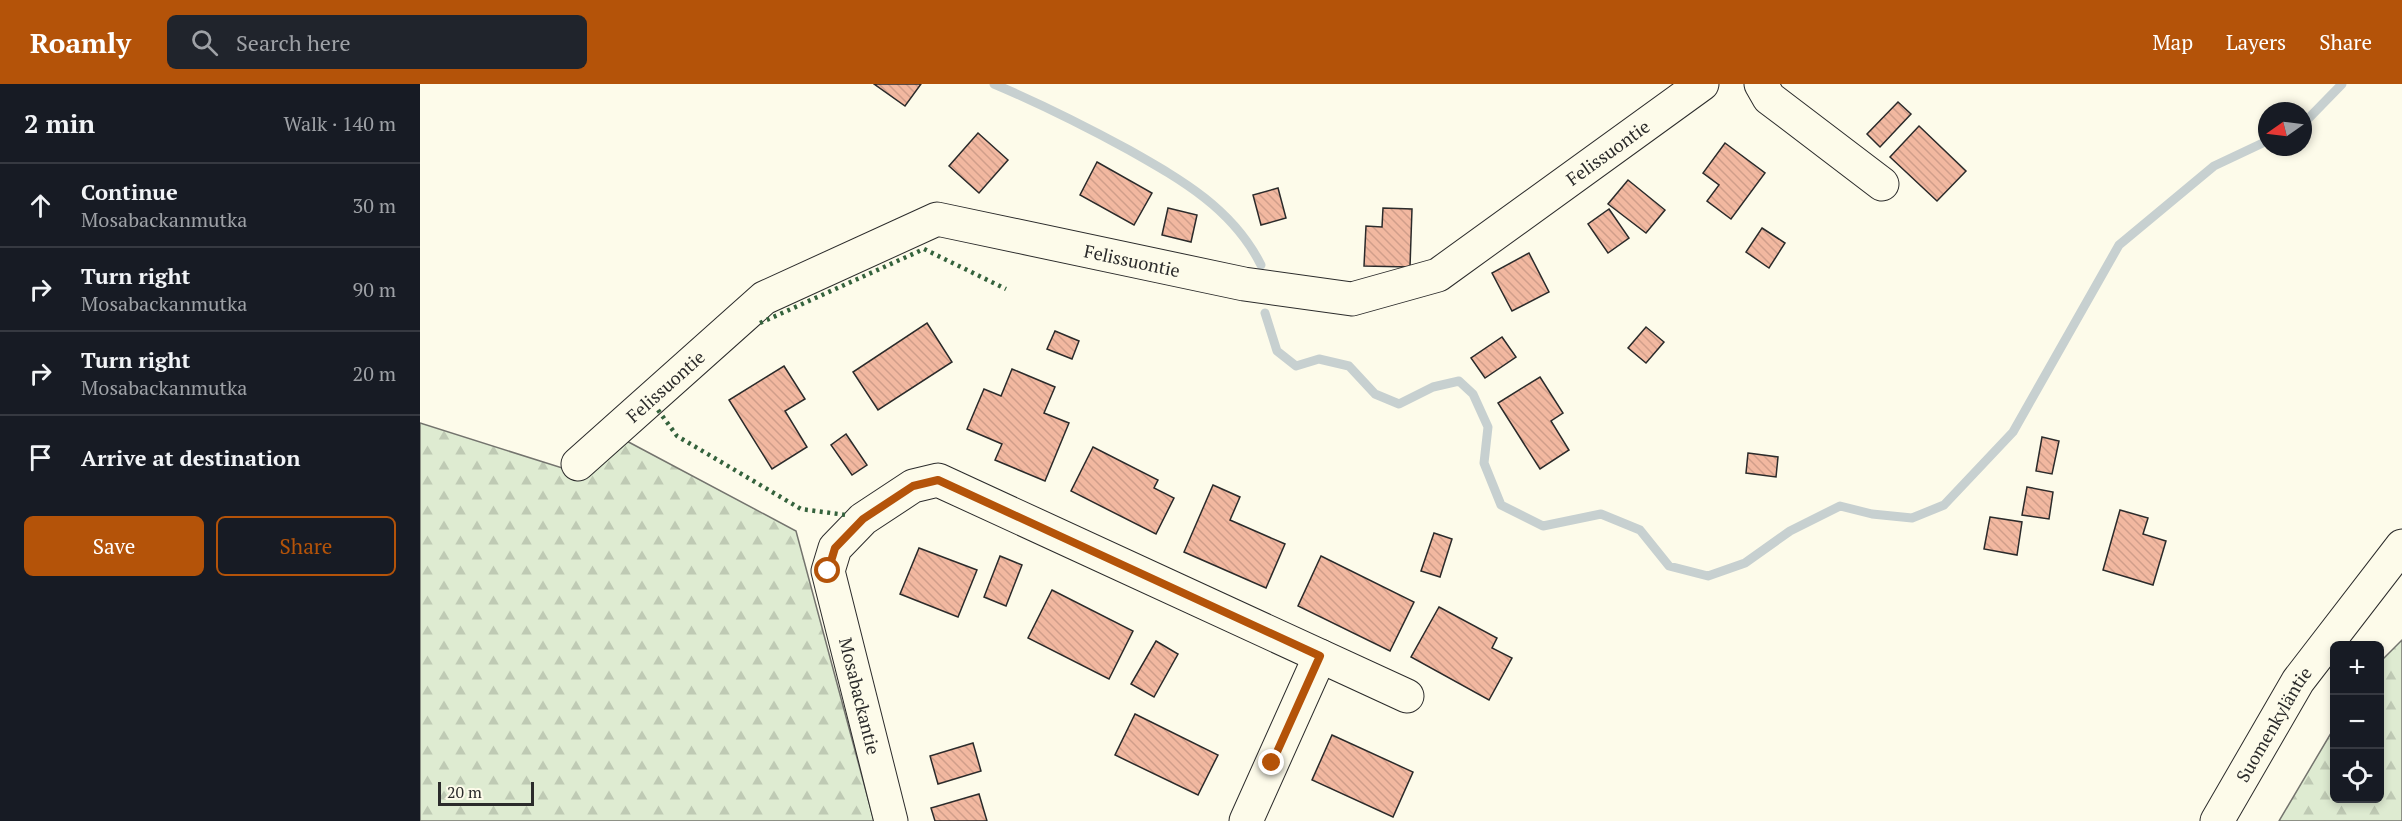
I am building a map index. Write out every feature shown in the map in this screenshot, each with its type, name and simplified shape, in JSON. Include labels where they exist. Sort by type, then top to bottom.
[{"type":"street","name":"Felissuontie","points":[[578,464],[764,298],[937,219],[1244,284],[1352,299],[1438,275],[1702,84]]},
{"type":"street","points":[[1761,84],[1769,98],[1882,184]]},
{"type":"street","name":"Mosabackantie","points":[[891,821],[828,571],[835,548],[863,519],[913,486],[938,480],[1320,656]]},
{"type":"street","name":"Suomenkyläntie","points":[[2217,821],[2298,681],[2402,546]]},
{"type":"street","points":[[1246,821],[1320,656],[1407,696]]},
{"type":"green space","points":[[420,423],[578,473],[621,438],[796,531],[874,821],[420,821]]},
{"type":"green space","points":[[2402,640],[2402,821],[2279,821],[2330,735],[2330,803],[2384,803],[2384,658]]},
{"type":"building","points":[[874,84],[921,84],[905,106]]},
{"type":"building","points":[[1898,102],[1911,114],[1880,147],[1867,134]]},
{"type":"building","points":[[1919,126],[1966,171],[1937,201],[1890,157]]},
{"type":"building","points":[[978,133],[1008,160],[979,193],[949,166]]},
{"type":"building","points":[[1725,143],[1765,173],[1731,219],[1707,201],[1719,185],[1703,173]]},
{"type":"building","points":[[1097,162],[1152,193],[1134,225],[1080,195]]},
{"type":"building","points":[[1628,180],[1665,210],[1646,233],[1608,204]]},
{"type":"building","points":[[1278,188],[1286,218],[1261,225],[1253,195]]},
{"type":"building","points":[[1168,208],[1197,215],[1191,242],[1162,235]]},
{"type":"building","points":[[1383,208],[1412,209],[1410,267],[1364,266],[1366,226],[1382,227]]},
{"type":"building","points":[[1609,209],[1629,238],[1608,253],[1588,224]]},
{"type":"building","points":[[1762,228],[1785,243],[1769,268],[1746,252]]},
{"type":"building","points":[[1529,253],[1549,292],[1512,311],[1492,273]]},
{"type":"building","points":[[927,323],[952,362],[878,410],[853,372]]},
{"type":"building","points":[[1646,327],[1664,342],[1646,363],[1628,348]]},
{"type":"building","points":[[1055,331],[1079,341],[1072,359],[1047,349]]},
{"type":"building","points":[[1502,337],[1516,357],[1485,378],[1471,358]]},
{"type":"building","points":[[784,366],[805,399],[785,411],[807,447],[772,469],[729,400]]},
{"type":"building","points":[[1012,369],[1055,387],[1044,413],[1069,423],[1045,481],[995,460],[1002,444],[967,429],[984,389],[1001,396]]},
{"type":"building","points":[[1540,377],[1563,413],[1551,421],[1569,450],[1540,469],[1498,403]]},
{"type":"building","points":[[846,434],[867,465],[852,475],[831,445]]},
{"type":"building","points":[[2042,437],[2059,441],[2052,474],[2036,471]]},
{"type":"building","points":[[1093,447],[1158,480],[1154,488],[1174,498],[1156,534],[1071,491]]},
{"type":"building","points":[[1748,453],[1778,457],[1776,477],[1746,473]]},
{"type":"building","points":[[1213,485],[1240,497],[1230,520],[1285,544],[1266,588],[1184,552]]},
{"type":"building","points":[[2027,487],[2053,492],[2049,519],[2022,515]]},
{"type":"building","points":[[2120,510],[2148,518],[2143,534],[2166,541],[2153,585],[2103,570]]},
{"type":"building","points":[[1990,517],[2022,522],[2017,555],[1984,549]]},
{"type":"building","points":[[1434,533],[1452,539],[1440,577],[1421,571]]},
{"type":"building","points":[[919,548],[977,570],[958,617],[900,594]]},
{"type":"building","points":[[1000,556],[1022,565],[1006,606],[984,597]]},
{"type":"building","points":[[1321,556],[1414,602],[1390,651],[1298,606]]},
{"type":"building","points":[[1052,590],[1133,631],[1109,679],[1028,638]]},
{"type":"building","points":[[1439,607],[1497,638],[1492,648],[1512,658],[1489,700],[1411,657]]},
{"type":"building","points":[[1156,641],[1178,654],[1154,697],[1131,684]]},
{"type":"building","points":[[1135,714],[1218,755],[1198,795],[1115,755]]},
{"type":"building","points":[[1332,735],[1413,772],[1393,817],[1312,780]]},
{"type":"building","points":[[973,743],[981,771],[938,784],[930,756]]},
{"type":"building","points":[[979,794],[987,821],[935,821],[931,808]]},
{"type":"waterway","points":[[994,84],[1096,132],[1187,185],[1221,212],[1236,228],[1261,265]]},
{"type":"waterway","points":[[2312,115],[2342,84]]},
{"type":"waterway","points":[[1265,313],[1277,351],[1296,366],[1319,359],[1349,366],[1375,394],[1399,404],[1433,387],[1459,381],[1473,394],[1488,427],[1484,463],[1501,505],[1543,526],[1601,514],[1640,530],[1669,566],[1708,576],[1745,563],[1790,531],[1840,506],[1872,514],[1912,518],[1944,505],[2013,432],[2119,245],[2214,166],[2258,145]]},
{"type":"hedge","points":[[760,323],[924,249],[1006,289]]},
{"type":"hedge","points":[[658,410],[677,436],[801,509],[846,515]]},
{"type":"route","points":[[828,571],[835,548],[863,519],[913,486],[938,480],[1320,656],[1272,763]]}]
